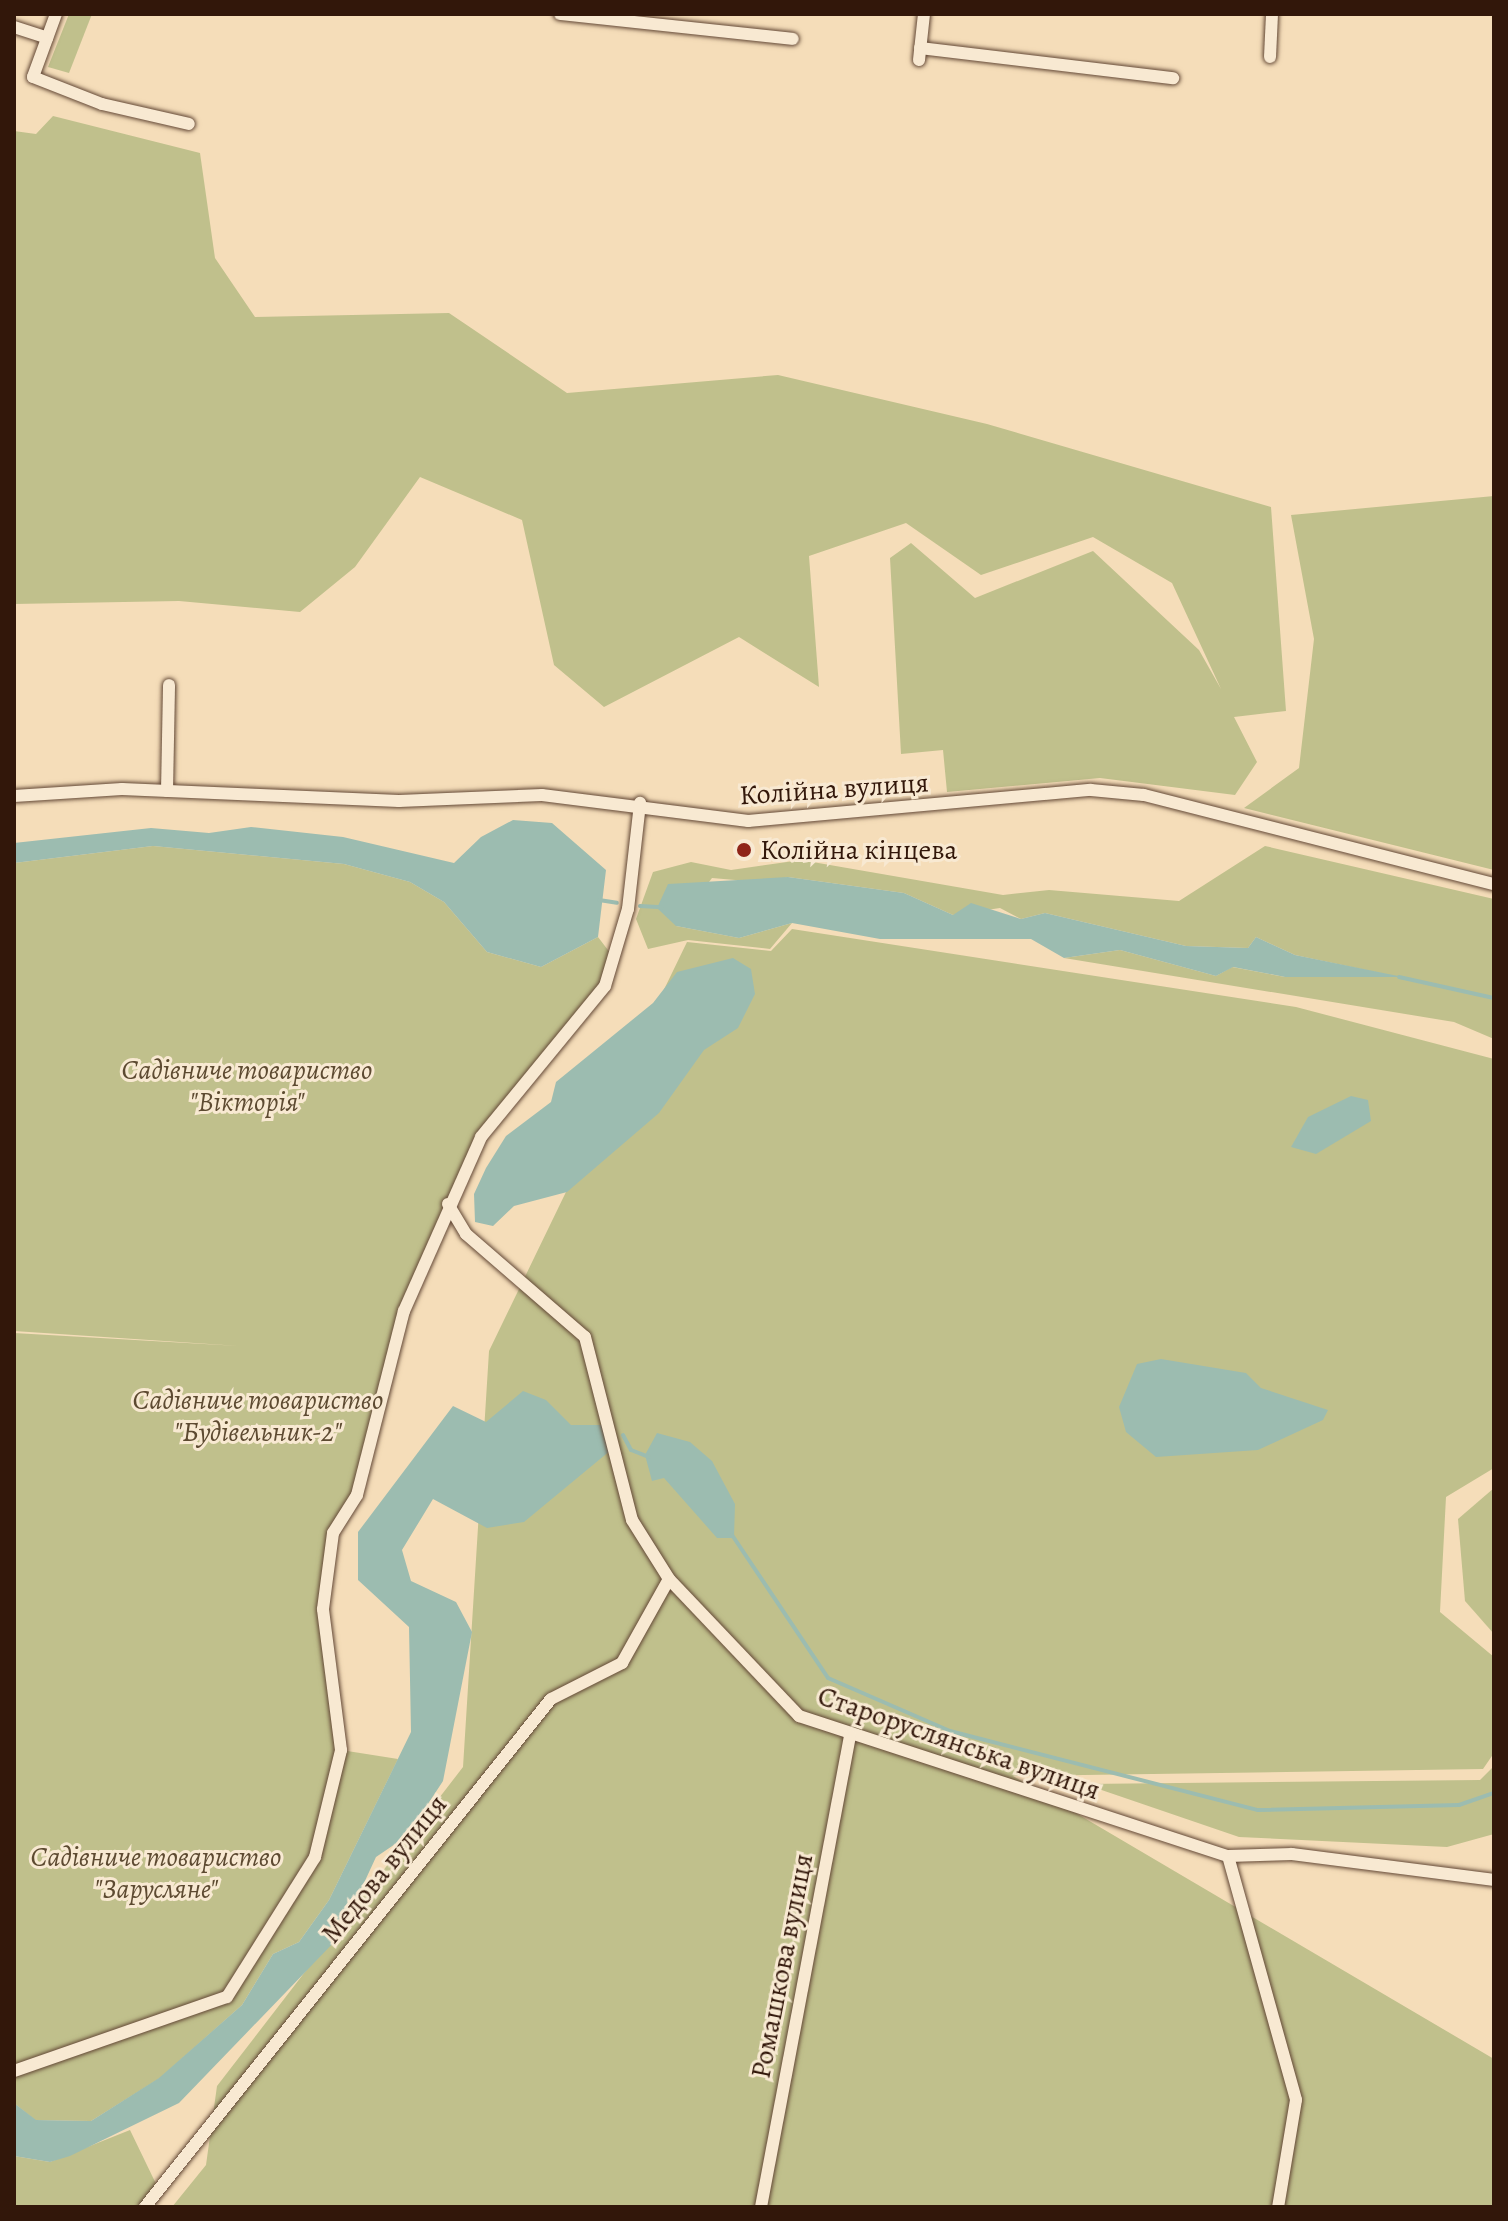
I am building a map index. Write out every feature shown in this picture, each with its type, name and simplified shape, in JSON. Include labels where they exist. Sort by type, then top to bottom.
[{"type":"street","points":[[56,14],[33,77],[102,104],[189,124]]},
{"type":"street","points":[[560,14],[793,39]]},
{"type":"street","points":[[924,14],[920,54],[1173,78]]},
{"type":"street","points":[[1270,57],[1272,14]]},
{"type":"street","points":[[14,27],[47,38]]},
{"type":"street","points":[[167,791],[169,685]]},
{"type":"street","name":"Колійна вулиця","points":[[14,796],[167,791],[399,801],[542,795],[640,803],[748,821],[836,818],[1091,790],[1131,794],[1494,884]]},
{"type":"street","points":[[14,2071],[227,1997],[315,1857],[341,1750],[323,1609],[333,1533],[357,1495],[404,1311],[448,1204],[481,1137],[605,986],[628,909],[640,803]]},
{"type":"street","name":"Староруслянська вулиця","points":[[448,1204],[466,1234],[585,1337],[632,1520],[669,1579],[799,1716],[1228,1856],[1292,1854],[1494,1880]]},
{"type":"street","name":"Медова вулиця","points":[[145,2207],[551,1699],[622,1663],[669,1579]]},
{"type":"street","name":"Ромашкова вулиця","points":[[761,2207],[850,1735]]},
{"type":"street","points":[[1228,1856],[1296,2100],[1278,2207]]},
{"type":"green space","points":[[69,14],[92,14],[69,73],[48,67]]},
{"type":"green space","points":[[53,116],[200,153],[215,258],[255,317],[449,313],[567,393],[778,375],[987,424],[1271,507],[1286,711],[1234,717],[1257,762],[1235,795],[1100,778],[947,792],[943,750],[901,754],[890,558],[911,543],[975,598],[1093,551],[1199,650],[1221,689],[1172,583],[1093,537],[981,575],[906,523],[809,556],[819,687],[739,637],[604,707],[554,665],[522,520],[420,477],[355,567],[300,612],[179,601],[14,604],[14,131],[36,134]]},
{"type":"green space","points":[[1494,496],[1494,870],[1244,808],[1299,768],[1314,639],[1291,515]]},
{"type":"green space","points":[[153,846],[344,864],[410,882],[444,902],[487,952],[541,967],[598,937],[614,958],[605,986],[481,1137],[404,1311],[357,1495],[333,1533],[323,1609],[341,1750],[398,1759],[329,1900],[299,1942],[273,1954],[242,2005],[160,2078],[91,2121],[35,2120],[14,2103],[14,1333],[239,1346],[14,1331],[14,863]]},
{"type":"green space","points":[[1265,846],[1494,899],[1494,1039],[1454,1022],[1064,958],[1120,950],[1216,976],[1232,967],[1285,977],[1394,976],[1295,955],[1256,937],[1248,948],[1186,946],[1045,913],[1021,919],[1000,908],[953,915],[904,893],[788,877],[769,883],[712,878],[676,926],[739,938],[792,923],[770,949],[688,940],[648,949],[636,919],[653,872],[691,862],[731,870],[801,860],[1003,895],[1049,890],[1179,901]]},
{"type":"green space","points":[[792,929],[1296,1007],[1494,1059],[1494,1468],[1446,1497],[1440,1612],[1494,1657],[1494,1753],[1483,1769],[1013,1776],[1494,2059],[1494,2207],[172,2207],[206,2165],[217,2086],[463,1767],[489,1351],[687,942],[771,951]]},
{"type":"green space","points":[[1494,1488],[1494,1634],[1465,1601],[1458,1519]]},
{"type":"green space","points":[[1494,1766],[1494,1834],[1447,1847],[1239,1837],[1084,1784],[1480,1780]]},
{"type":"green space","points":[[130,2130],[159,2190],[145,2207],[14,2207],[14,2156],[50,2162]]},
{"type":"shaded area","points":[[513,820],[552,823],[606,870],[598,937],[541,967],[487,952],[444,902],[410,882],[344,864],[153,846],[14,863],[14,843],[151,828],[209,833],[251,827],[343,837],[454,863],[481,837]]},
{"type":"shaded area","points":[[788,877],[904,893],[953,915],[971,903],[1021,919],[1045,913],[1186,946],[1248,948],[1256,937],[1295,955],[1403,977],[1285,977],[1233,967],[1216,976],[1120,950],[1064,958],[1031,939],[880,939],[792,923],[739,938],[676,926],[657,908],[668,884]]},
{"type":"shaded area","points":[[733,958],[751,969],[755,994],[738,1028],[704,1050],[659,1113],[567,1192],[514,1206],[493,1226],[475,1222],[474,1194],[486,1168],[506,1136],[551,1102],[556,1082],[653,1003],[677,972]]},
{"type":"shaded area","points":[[1351,1096],[1368,1100],[1371,1121],[1316,1154],[1291,1147],[1308,1117]]},
{"type":"shaded area","points":[[1161,1359],[1246,1373],[1261,1388],[1328,1410],[1323,1420],[1258,1450],[1156,1457],[1126,1432],[1119,1407],[1137,1364]]},
{"type":"shaded area","points":[[523,1391],[546,1400],[571,1425],[605,1425],[611,1450],[524,1522],[487,1528],[433,1499],[402,1550],[411,1581],[456,1602],[472,1632],[443,1781],[407,1836],[376,1857],[339,1937],[179,2103],[70,2156],[50,2162],[14,2156],[14,2103],[36,2120],[91,2121],[159,2078],[242,2005],[273,1954],[299,1942],[329,1900],[411,1732],[409,1627],[358,1580],[358,1532],[453,1406],[486,1422]]},
{"type":"shaded area","points":[[657,1433],[690,1442],[712,1461],[735,1504],[734,1538],[717,1538],[664,1478],[652,1481],[645,1455]]},
{"type":"waterway","points":[[599,900],[617,903]]},
{"type":"waterway","points":[[640,906],[662,907]]},
{"type":"waterway","points":[[1399,977],[1494,998]]},
{"type":"waterway","points":[[623,1435],[631,1450],[649,1457]]},
{"type":"waterway","points":[[732,1535],[828,1678],[950,1731],[1258,1810],[1459,1805],[1494,1793]]},
{"type":"place","name":"Колійна кінцева","points":[[744,850]]},
{"type":"park label","name":"Садівниче товариство \"Вікторія\"","points":[[247,1086]]},
{"type":"park label","name":"Садівниче товариство \"Будівельник-2\"","points":[[258,1416]]},
{"type":"park label","name":"Садівниче товариство \"Зарусляне\"","points":[[156,1873]]}]
